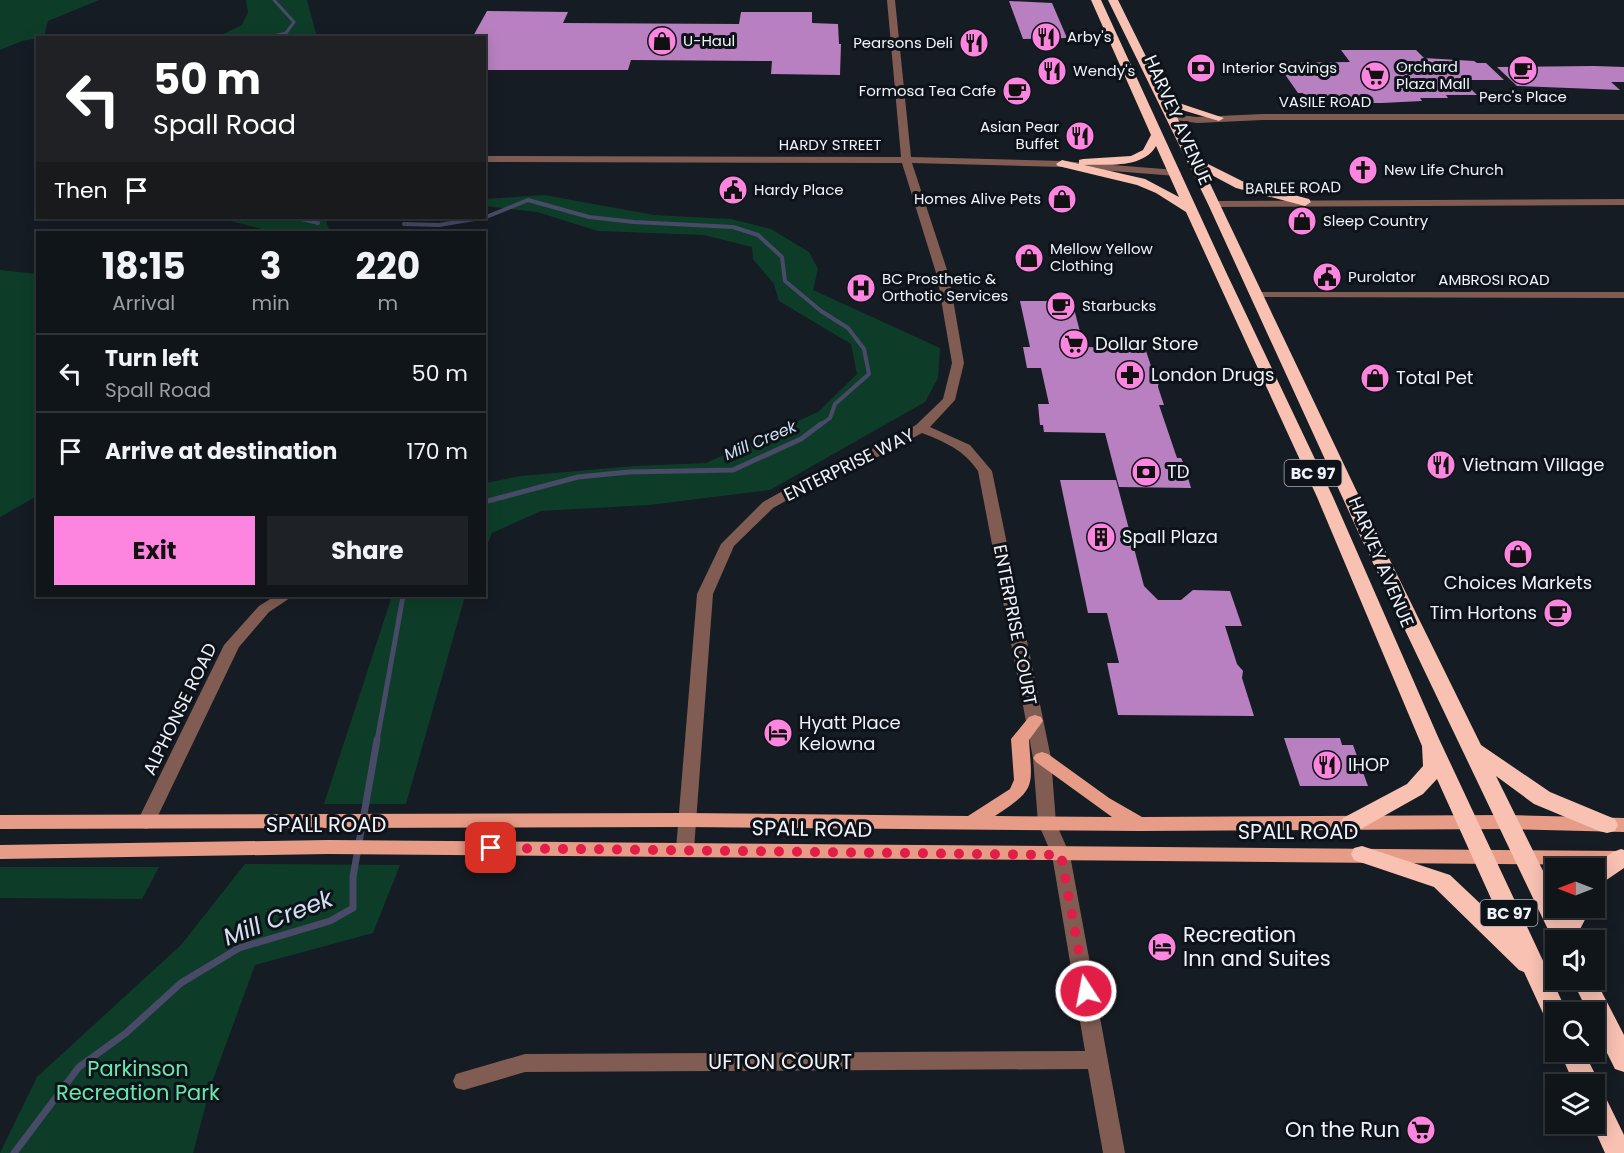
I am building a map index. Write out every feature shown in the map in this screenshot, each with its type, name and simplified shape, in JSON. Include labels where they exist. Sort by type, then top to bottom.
[{"type":"highway","name":"HARVEY AVENUE","points":[[1115,0],[1194,162],[1370,538],[1561,930]]},
{"type":"highway","name":"HARVEY AVENUE","points":[[1094,4],[1141,98],[1219,272],[1325,497],[1429,738],[1550,1002]]},
{"type":"highway","points":[[1141,98],[1156,111],[1171,117]]},
{"type":"highway","points":[[1162,100],[1219,118]]},
{"type":"highway","points":[[1062,164],[1133,159],[1147,152],[1157,135]]},
{"type":"highway","points":[[1194,162],[1240,185],[1305,202]]},
{"type":"highway","points":[[1062,164],[1141,182],[1160,190],[1191,210]]},
{"type":"highway","points":[[1176,173],[1192,180],[1211,199]]},
{"type":"highway","points":[[1219,272],[1238,288],[1256,295]]},
{"type":"highway","points":[[1352,824],[1415,789],[1434,768],[1429,738]]},
{"type":"highway","points":[[1474,750],[1542,798],[1615,825]]},
{"type":"highway","points":[[1362,854],[1442,881],[1535,971]]},
{"type":"highway","points":[[1605,870],[1623,858]]},
{"type":"highway","points":[[1589,990],[1624,1061]]},
{"type":"highway","points":[[1605,1123],[1619,1153]]},
{"type":"main road","points":[[971,823],[1017,793],[1023,780],[1020,740],[1035,721]]},
{"type":"main road","points":[[1042,758],[1103,803],[1139,824]]},
{"type":"main road","name":"SPALL ROAD","points":[[0,822],[686,820],[1139,824],[1509,822],[1615,825]]},
{"type":"main road","name":"SPALL ROAD","points":[[0,852],[398,847],[1061,855],[1362,854],[1623,858]]},
{"type":"street","name":"ENTERPRISE WAY","points":[[685,849],[705,594],[728,544],[768,506],[820,476],[877,452],[921,429],[949,400],[958,363],[943,276],[906,160],[894,1]]},
{"type":"street","name":"VASILE ROAD","points":[[1171,117],[1197,120],[1219,118],[1624,117]]},
{"type":"street","name":"HARDY STREET","points":[[486,159],[906,160],[1062,164],[1176,173]]},
{"type":"street","name":"BARLEE ROAD","points":[[1211,199],[1305,202],[1624,202]]},
{"type":"street","name":"AMBROSI ROAD","points":[[1256,295],[1624,295]]},
{"type":"street","name":"ENTERPRISE COURT","points":[[921,429],[960,444],[973,453],[985,471],[1042,758],[1047,823],[1061,855],[1114,1153]]},
{"type":"street","name":"ALPHONSE ROAD","points":[[146,822],[232,645],[264,609],[283,597]]},
{"type":"street","name":"UFTON COURT","points":[[464,1082],[525,1063],[1098,1060]]},
{"type":"green space","points":[[0,0],[99,0],[48,21],[44,36],[36,36],[36,38],[22,41],[0,50]]},
{"type":"green space","points":[[246,0],[307,0],[317,36],[219,36],[242,25],[248,12]]},
{"type":"green space","points":[[544,195],[654,215],[731,219],[771,229],[809,252],[818,269],[813,290],[940,348],[938,378],[925,402],[770,490],[649,505],[541,511],[492,533],[486,548],[486,483],[521,476],[634,466],[706,463],[818,412],[857,374],[851,344],[779,301],[774,284],[753,259],[752,247],[704,235],[598,231],[537,212],[486,206],[486,199]]},
{"type":"green space","points":[[223,219],[325,219],[330,231],[270,231]]},
{"type":"green space","points":[[0,270],[36,274],[36,497],[0,517]]},
{"type":"green space","points":[[392,597],[465,597],[406,804],[324,804]]},
{"type":"green space","name":"Parkinson Recreation Park","points":[[245,864],[400,865],[373,933],[255,965],[211,1085],[193,1153],[0,1153],[37,1077],[181,945]]},
{"type":"green space","points":[[0,867],[159,867],[142,899],[0,898]]},
{"type":"building","points":[[1009,1],[1052,3],[1067,38],[1023,39]]},
{"type":"building","name":"U-Haul","points":[[487,11],[568,12],[563,23],[739,24],[741,12],[812,12],[812,23],[838,24],[839,44],[841,44],[840,75],[771,74],[772,61],[631,60],[628,70],[486,70],[486,36],[473,36]]},
{"type":"building","name":"Orchard Plaza Mall","points":[[1341,50],[1416,50],[1424,58],[1486,63],[1504,80],[1462,80],[1477,95],[1420,98],[1422,101],[1343,103],[1341,100],[1331,100],[1328,96],[1305,96],[1303,93],[1298,93],[1277,63],[1350,62]]},
{"type":"building","points":[[1497,67],[1624,67],[1624,82],[1611,82],[1620,90],[1517,86]]},
{"type":"building","points":[[1020,301],[1072,301],[1084,347],[1145,348],[1153,372],[1157,371],[1159,379],[1158,387],[1164,405],[1159,405],[1177,458],[1181,458],[1184,464],[1191,488],[1119,487],[1105,433],[1044,432],[1043,425],[1040,425],[1038,404],[1049,404],[1041,368],[1027,368],[1023,347],[1030,347]]},
{"type":"building","points":[[1060,480],[1116,480],[1144,586],[1158,600],[1181,600],[1193,590],[1230,591],[1242,626],[1225,626],[1237,664],[1243,671],[1242,678],[1254,716],[1118,715],[1107,663],[1119,663],[1107,613],[1088,613]]},
{"type":"building","name":"IHOP","points":[[1284,738],[1340,738],[1342,745],[1353,745],[1368,786],[1300,786]]},
{"type":"waterway","name":"Mill Creek","points":[[273,36],[286,33],[294,22],[274,0]]},
{"type":"waterway","name":"Mill Creek","points":[[486,217],[528,200],[589,217],[634,222],[733,227],[758,235],[782,257],[785,281],[821,311],[848,328],[864,349],[869,374],[835,404],[830,418],[819,426]]},
{"type":"waterway","name":"Mill Creek","points":[[301,219],[318,223]]},
{"type":"waterway","name":"Mill Creek","points":[[404,224],[439,225],[474,219]]},
{"type":"waterway","name":"Mill Creek","points":[[486,501],[578,477],[629,472],[733,470],[801,439],[821,424]]},
{"type":"waterway","name":"Mill Creek","points":[[377,741],[403,597]]},
{"type":"waterway","name":"Mill Creek","points":[[14,1153],[79,1067],[126,1033],[181,983],[239,948],[330,921],[353,908],[353,877],[377,740]]},
{"type":"place","name":"Arby's","points":[[1046,37]]},
{"type":"place","name":"U-Haul","points":[[662,41]]},
{"type":"place","name":"Pearsons Deli","points":[[974,43]]},
{"type":"place","name":"Interior Savings","points":[[1201,68]]},
{"type":"place","name":"Perc's Place","points":[[1523,70]]},
{"type":"place","name":"Wendy's","points":[[1052,71]]},
{"type":"place","name":"Orchard Plaza Mall","points":[[1375,76]]},
{"type":"place","name":"Formosa Tea Cafe","points":[[1017,91]]},
{"type":"place","name":"Asian Pear Buffet","points":[[1080,136]]},
{"type":"place","name":"New Life Church","points":[[1363,170]]},
{"type":"place","name":"Hardy Place","points":[[733,190]]},
{"type":"place","name":"Homes Alive Pets","points":[[1062,199]]},
{"type":"place","name":"Sleep Country","points":[[1302,221]]},
{"type":"place","name":"Mellow Yellow Clothing","points":[[1029,258]]},
{"type":"place","name":"Purolator","points":[[1327,277]]},
{"type":"place","name":"BC Prosthetic & Orthotic Services","points":[[861,288]]},
{"type":"place","name":"Starbucks","points":[[1061,306]]},
{"type":"place","name":"Dollar Store","points":[[1074,344]]},
{"type":"place","name":"London Drugs","points":[[1130,375]]},
{"type":"place","name":"Total Pet","points":[[1375,378]]},
{"type":"place","name":"Vietnam Village","points":[[1441,465]]},
{"type":"place","name":"TD","points":[[1146,472]]},
{"type":"place","name":"Spall Plaza","points":[[1101,537]]},
{"type":"place","name":"Choices Markets","points":[[1518,554]]},
{"type":"place","name":"Tim Hortons","points":[[1558,613]]},
{"type":"place","name":"Hyatt Place Kelowna","points":[[778,733]]},
{"type":"place","name":"IHOP","points":[[1327,765]]},
{"type":"place","name":"Recreation Inn and Suites","points":[[1162,947]]},
{"type":"place","name":"On the Run","points":[[1421,1130]]},
{"type":"route","points":[[491,848],[1061,855],[1086,991]]}]
